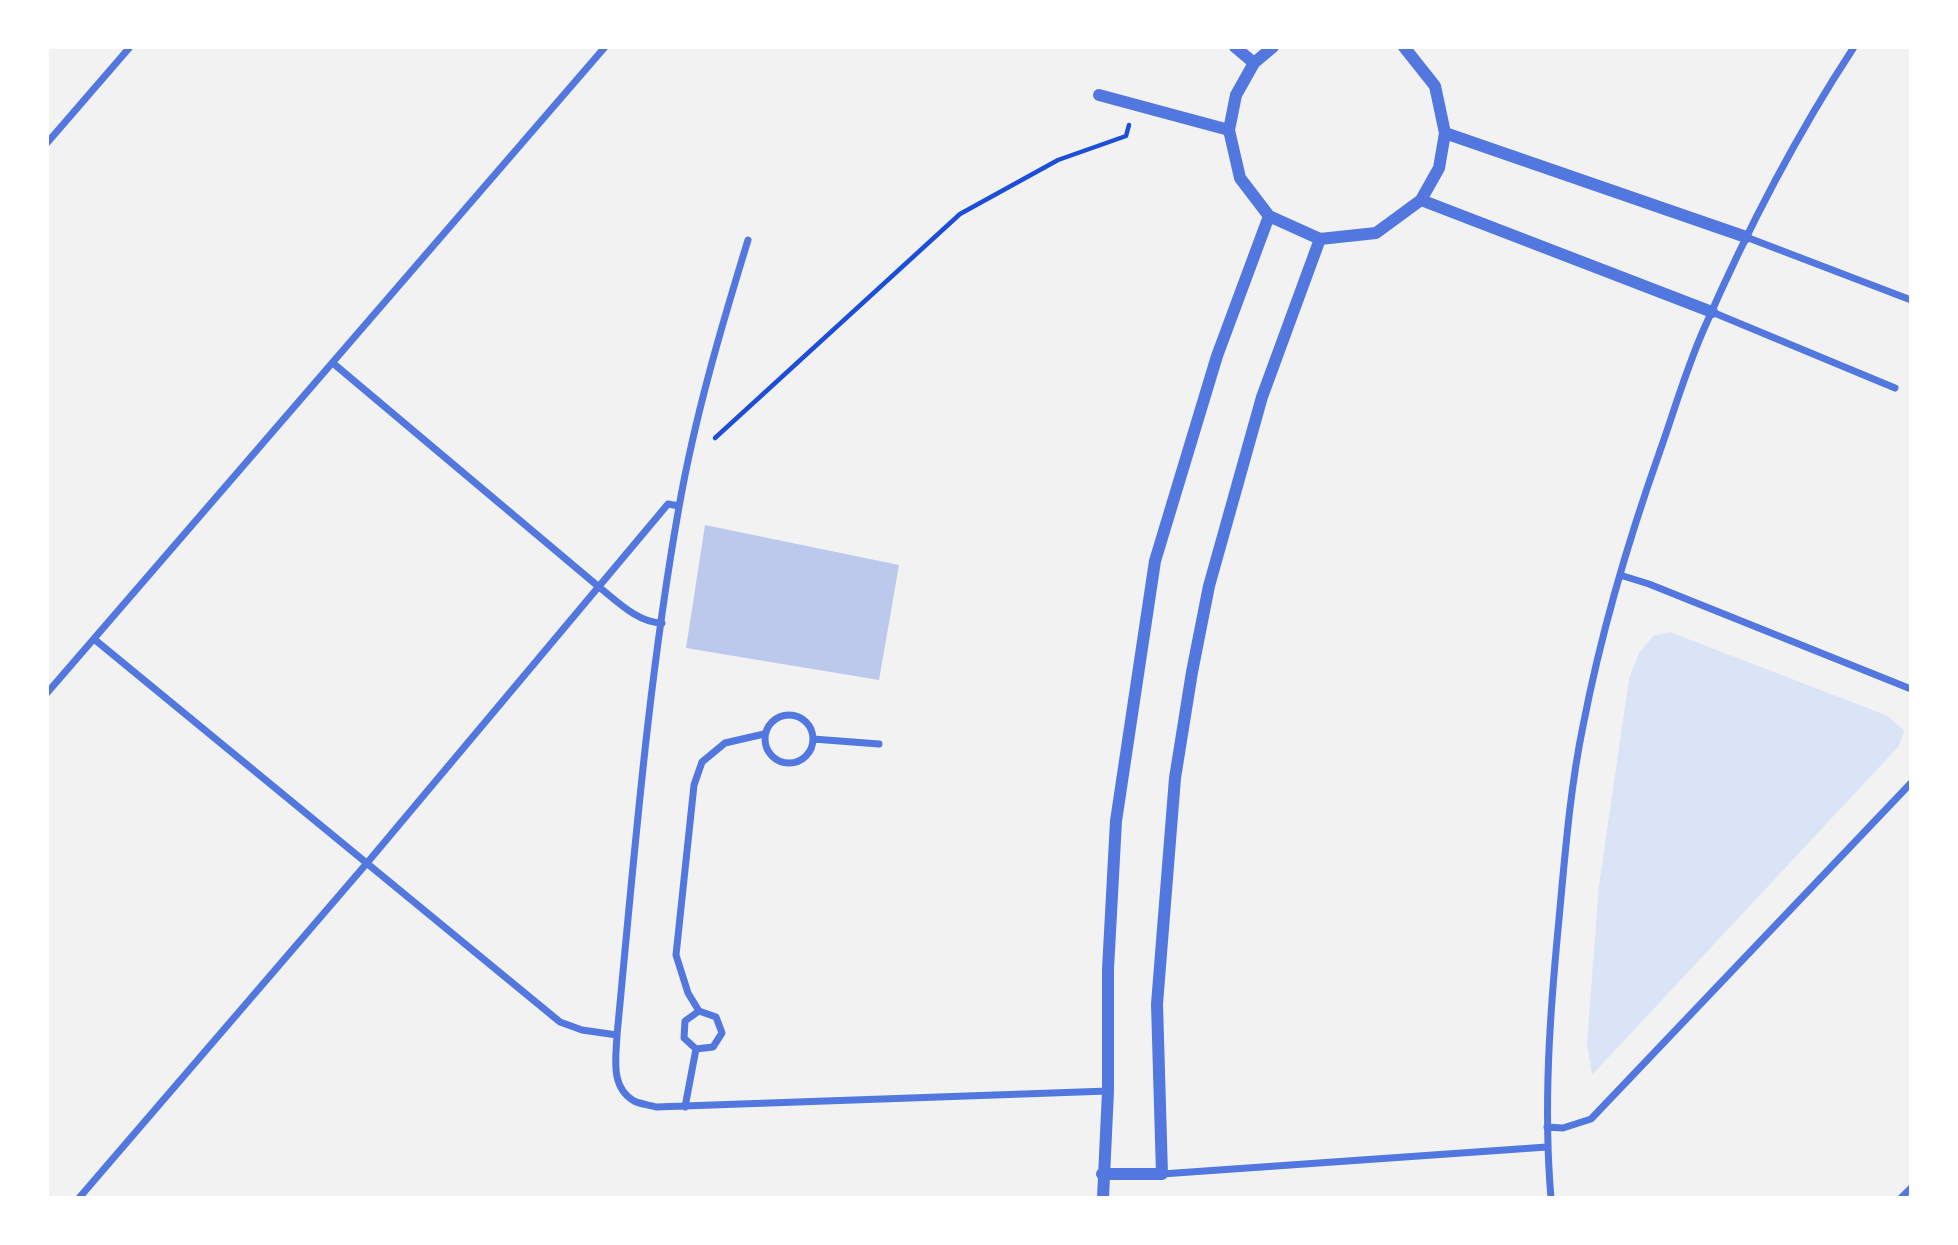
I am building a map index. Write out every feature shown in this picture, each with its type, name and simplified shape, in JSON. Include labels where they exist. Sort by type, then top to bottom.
[{"type":"street","points":[[47,143],[130,47]]},
{"type":"street","points":[[47,693],[334,364],[605,47]]},
{"type":"street","points":[[1235,47],[1254,63]]},
{"type":"street","points":[[1273,47],[1254,63],[1236,95],[1229,131],[1240,178],[1269,216],[1320,239],[1376,233],[1421,200],[1439,168],[1445,133],[1435,86],[1405,47]]},
{"type":"street","points":[[1551,1198],[1547,1147],[1549,1028],[1572,799],[1583,725],[1630,534],[1695,351],[1746,237],[1786,160],[1854,47]]},
{"type":"street","points":[[1099,95],[1229,131]]},
{"type":"street","points":[[1445,133],[1746,237],[1911,300]]},
{"type":"street","points":[[1421,200],[1712,312],[1895,388]]},
{"type":"street","points":[[1103,1198],[1102,1174],[1108,1091],[1108,969],[1116,821],[1155,561],[1217,356],[1269,216]]},
{"type":"street","points":[[1162,1174],[1157,1004],[1175,778],[1192,672],[1209,586],[1262,397],[1320,239]]},
{"type":"street","points":[[748,240],[707,376],[679,506],[644,758],[617,1035],[615,1072],[622,1089],[634,1101],[656,1107],[1108,1091]]},
{"type":"street","points":[[334,364],[599,587],[642,619],[662,623]]},
{"type":"street","points":[[79,1198],[367,863],[668,504],[679,506]]},
{"type":"street","points":[[1620,575],[1649,584],[1911,689]]},
{"type":"street","points":[[94,639],[560,1022],[582,1030],[617,1035]]},
{"type":"street","points":[[790,713],[806,719],[814,735],[811,752],[798,762],[780,762],[767,751],[765,734],[774,719],[790,713]]},
{"type":"street","points":[[699,1011],[685,1021],[684,1038],[696,1049],[713,1048],[722,1032],[716,1017],[699,1011],[688,993],[676,955],[694,785],[702,762],[725,743],[765,734]]},
{"type":"street","points":[[813,739],[879,744]]},
{"type":"street","points":[[1547,1127],[1563,1128],[1591,1119],[1911,783]]},
{"type":"street","points":[[685,1107],[696,1049]]},
{"type":"street","points":[[1102,1174],[1162,1174],[1547,1147]]},
{"type":"street","points":[[1902,1198],[1911,1188]]},
{"type":"path","points":[[689,462],[960,214],[1058,160],[1126,136],[1133,104]]},
{"type":"shaded area","points":[[1670,632],[1888,716],[1904,731],[1899,746],[1592,1075],[1587,1044],[1599,885],[1629,679],[1639,653],[1653,636]]},
{"type":"building","points":[[705,525],[899,565],[879,680],[686,648]]}]
